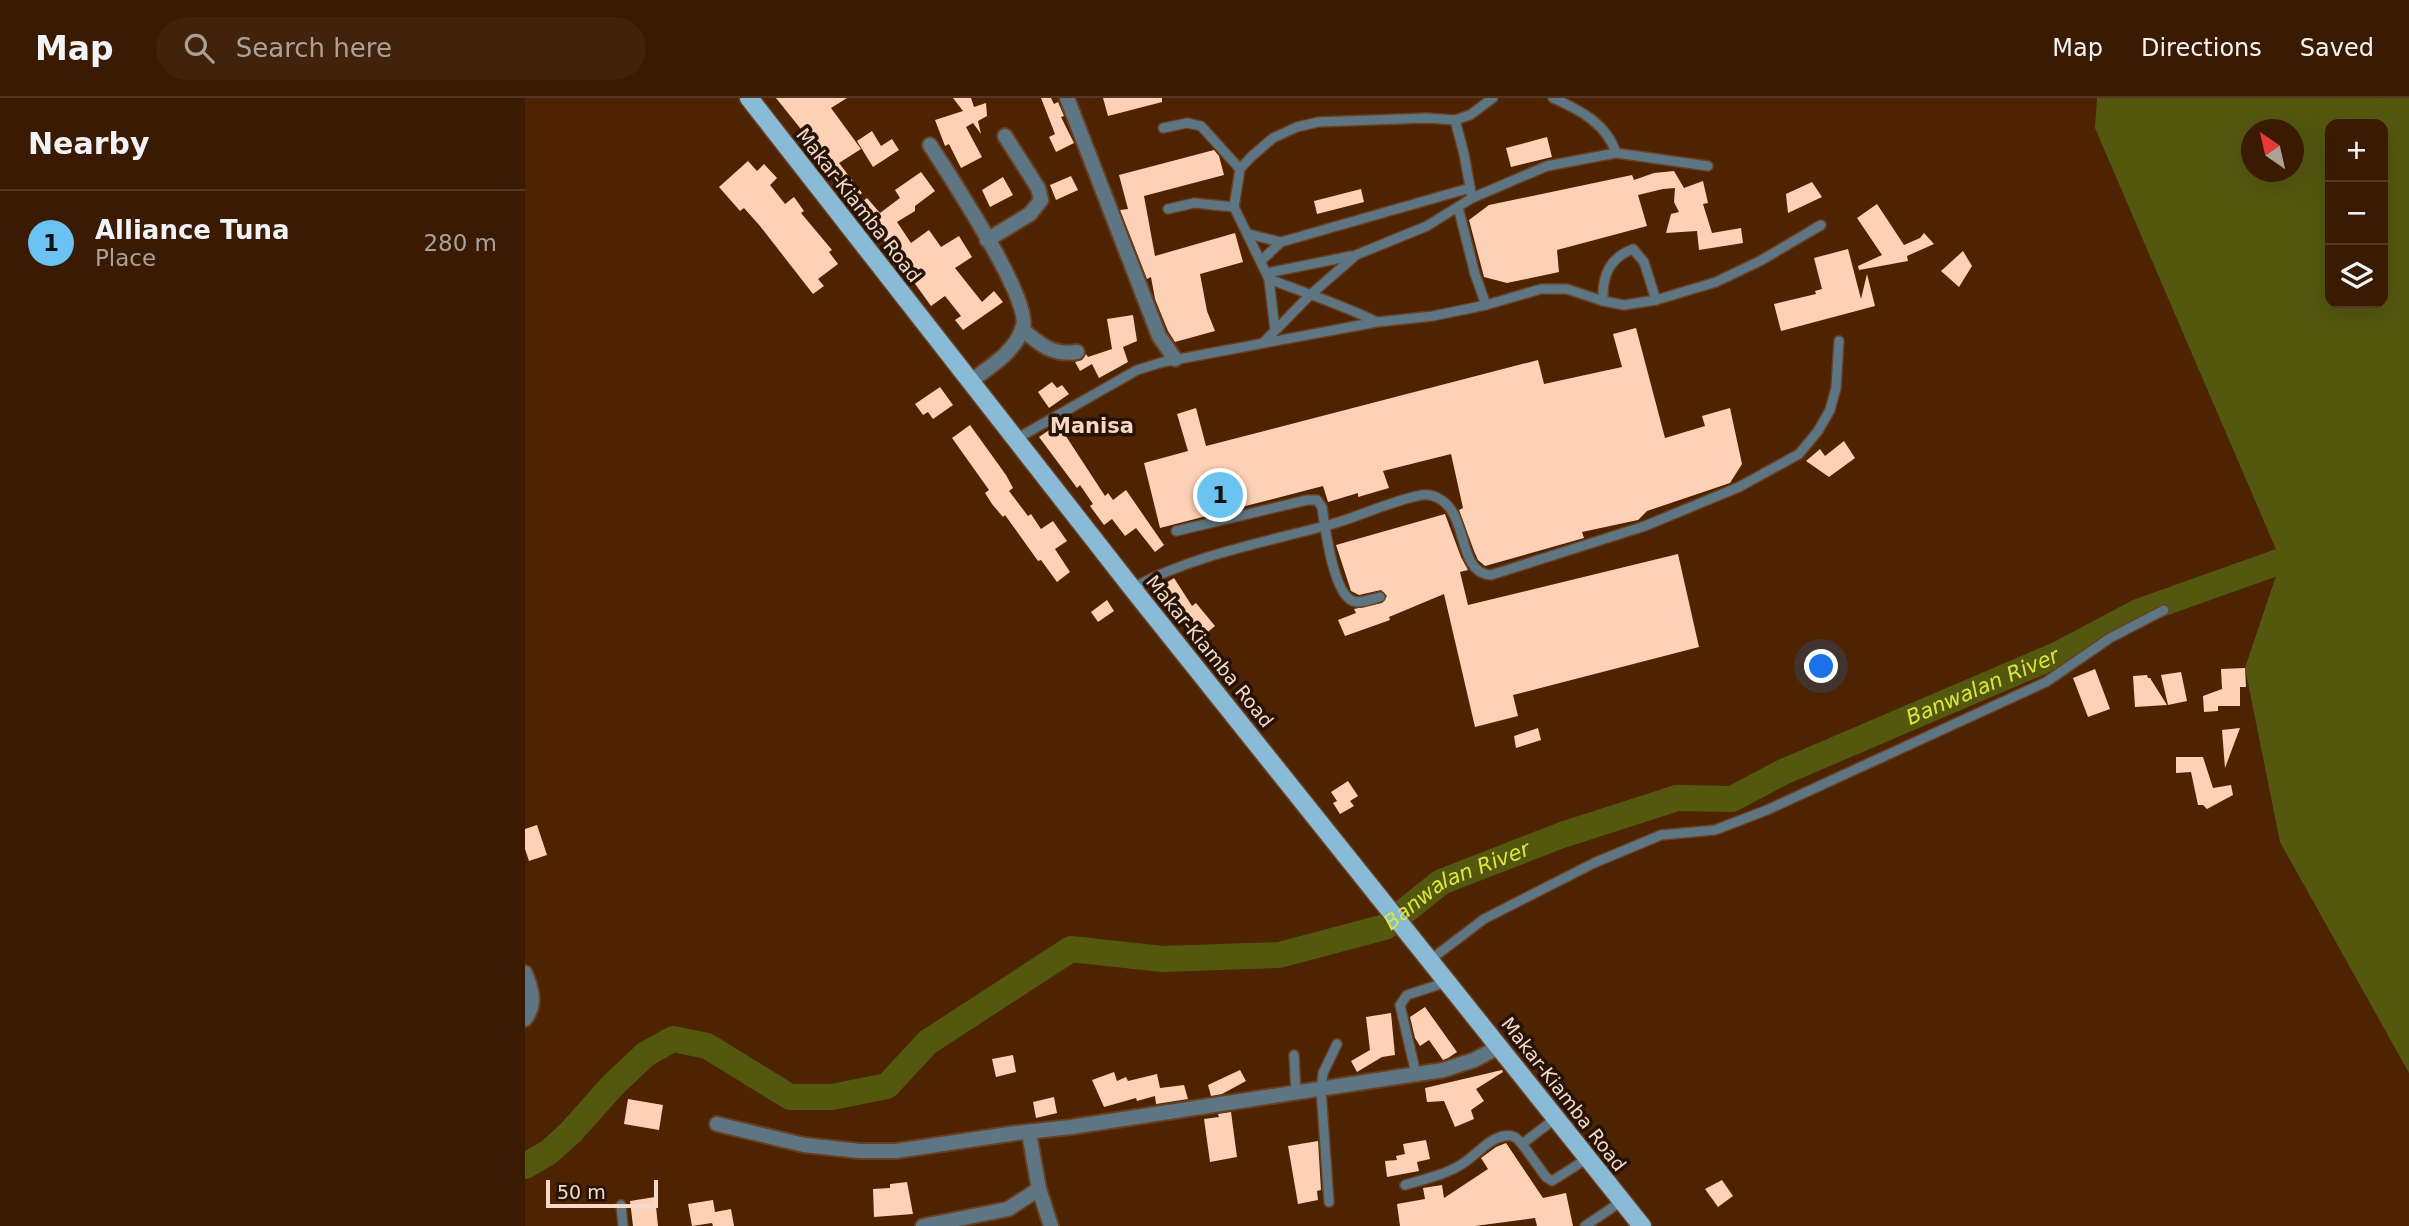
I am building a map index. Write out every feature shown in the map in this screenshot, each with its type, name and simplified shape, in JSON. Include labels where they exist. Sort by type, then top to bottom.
[{"type":"main road","name":"Makar-Kiamba Road","points":[[749,98],[1132,588],[1642,1226]]},
{"type":"street","points":[[1067,98],[1159,336],[1175,359]]},
{"type":"street","points":[[988,240],[1030,214],[1041,200],[1038,188],[1005,136]]},
{"type":"street","points":[[930,145],[988,240],[1019,299],[1024,320],[1010,350],[971,381]]},
{"type":"street","points":[[1022,329],[1049,350],[1066,354],[1077,352]]},
{"type":"street","points":[[525,973],[533,1000],[525,1019]]},
{"type":"street","points":[[717,1124],[804,1144],[860,1151],[895,1151],[1416,1074],[1461,1065],[1499,1046]]},
{"type":"street","points":[[1029,1133],[1039,1189],[1051,1226]]},
{"type":"street","points":[[923,1226],[1009,1209],[1039,1189]]},
{"type":"lane","points":[[1275,330],[1268,276],[1234,206],[1240,169],[1251,157],[1273,138],[1297,127],[1331,122],[1427,118],[1455,120],[1470,115],[1493,98]]},
{"type":"lane","points":[[1553,98],[1569,105],[1602,127],[1609,135],[1616,153]]},
{"type":"lane","points":[[1455,120],[1471,193]]},
{"type":"lane","points":[[1163,128],[1187,123],[1201,126],[1240,169]]},
{"type":"lane","points":[[1248,234],[1281,242],[1471,193],[1547,166],[1616,153],[1708,166]]},
{"type":"lane","points":[[1268,276],[1356,255],[1427,226],[1458,207],[1471,193]]},
{"type":"lane","points":[[1168,209],[1194,203],[1234,206]]},
{"type":"lane","points":[[1458,207],[1475,274],[1486,304]]},
{"type":"lane","points":[[1017,439],[1137,370],[1175,359],[1377,323],[1433,316],[1555,287],[1624,305],[1656,300],[1716,282],[1760,261],[1821,225]]},
{"type":"lane","points":[[1261,261],[1281,242]]},
{"type":"lane","points":[[1603,301],[1602,290],[1610,265],[1619,254],[1633,249],[1644,262],[1656,300]]},
{"type":"lane","points":[[1264,342],[1309,296],[1356,255]]},
{"type":"lane","points":[[1268,276],[1309,296],[1351,309],[1377,323]]},
{"type":"lane","points":[[1132,588],[1162,572],[1325,526],[1417,496],[1434,496],[1455,514],[1472,567],[1483,575],[1492,575],[1645,526],[1739,488],[1799,454],[1818,431],[1830,410],[1836,388],[1839,341]]},
{"type":"lane","points":[[1176,531],[1315,499],[1321,504],[1335,572],[1346,597],[1357,602],[1380,597]]},
{"type":"lane","points":[[1427,956],[1483,919],[1594,863],[1661,835],[1715,830],[1766,810],[2046,682],[2110,638],[2164,610]]},
{"type":"lane","points":[[1416,1074],[1400,1005],[1407,995],[1448,982]]},
{"type":"lane","points":[[1329,1202],[1321,1090],[1323,1073],[1337,1044]]},
{"type":"lane","points":[[1294,1055],[1296,1093]]},
{"type":"lane","points":[[1522,1144],[1556,1118]]},
{"type":"lane","points":[[1405,1185],[1453,1169],[1499,1138],[1512,1136],[1517,1138],[1546,1177],[1552,1181],[1588,1158]]},
{"type":"lane","points":[[1585,1226],[1622,1200]]},
{"type":"lane","points":[[621,1205],[623,1226]]},
{"type":"shaded area","points":[[2097,98],[2409,98],[2409,1073],[2280,842],[2245,668],[2281,561],[2095,128]]},
{"type":"building","points":[[776,98],[847,98],[831,108],[861,149],[839,163],[862,193],[851,202],[799,138],[804,133]]},
{"type":"building","points":[[953,98],[971,98],[974,107],[986,103],[987,116],[978,121],[981,134],[973,123],[966,127],[982,157],[961,168],[949,144],[945,146],[935,120],[963,111]]},
{"type":"building","points":[[1041,98],[1051,98],[1054,104],[1058,102],[1064,116],[1061,117],[1074,143],[1056,152],[1049,137],[1055,134]]},
{"type":"building","points":[[1103,98],[1162,98],[1162,102],[1108,116]]},
{"type":"building","points":[[872,131],[881,146],[892,139],[899,150],[873,167],[857,141]]},
{"type":"building","points":[[1547,137],[1552,157],[1511,167],[1506,148]]},
{"type":"building","points":[[1214,150],[1219,156],[1224,175],[1144,196],[1155,256],[1235,233],[1243,262],[1200,274],[1207,311],[1215,331],[1175,342],[1155,299],[1151,277],[1147,279],[1120,210],[1128,209],[1119,175]]},
{"type":"building","points":[[748,161],[757,171],[764,164],[777,178],[770,185],[785,204],[794,197],[804,211],[801,213],[832,250],[829,252],[838,264],[818,279],[824,286],[813,294],[760,226],[744,208],[740,211],[719,187]]},
{"type":"building","points":[[1674,171],[1684,188],[1703,181],[1708,203],[1703,204],[1712,233],[1741,228],[1743,243],[1699,250],[1697,231],[1666,233],[1671,214],[1679,212],[1674,202],[1675,188],[1663,189],[1638,195],[1647,226],[1557,250],[1559,272],[1507,283],[1484,277],[1469,220],[1489,205],[1632,175],[1634,180],[1654,173]]},
{"type":"building","points":[[921,172],[935,191],[915,206],[915,211],[897,222],[911,243],[929,230],[941,247],[959,236],[972,257],[955,268],[982,302],[994,291],[1003,302],[963,330],[955,320],[961,316],[945,296],[931,306],[883,239],[880,241],[866,223],[870,220],[858,205],[867,198],[880,213],[900,198],[895,190]]},
{"type":"building","points":[[1071,176],[1078,190],[1056,200],[1050,185]]},
{"type":"building","points":[[1003,177],[1013,195],[990,207],[982,190]]},
{"type":"building","points":[[1812,182],[1822,197],[1788,213],[1786,194]]},
{"type":"building","points":[[1361,189],[1364,202],[1317,214],[1314,201]]},
{"type":"building","points":[[1877,204],[1904,245],[1920,238],[1924,233],[1934,244],[1907,256],[1908,261],[1859,270],[1858,266],[1882,255],[1857,218]]},
{"type":"building","points":[[1848,249],[1861,299],[1867,274],[1875,306],[1781,331],[1774,304],[1816,294],[1815,291],[1822,289],[1814,258]]},
{"type":"building","points":[[1963,251],[1972,266],[1959,287],[1941,271]]},
{"type":"building","points":[[1133,315],[1137,341],[1123,347],[1128,362],[1099,378],[1092,364],[1080,371],[1075,362],[1082,360],[1086,354],[1088,357],[1112,349],[1107,319]]},
{"type":"building","points":[[1636,328],[1665,438],[1705,426],[1702,416],[1730,408],[1742,464],[1730,483],[1647,511],[1638,520],[1582,532],[1584,538],[1485,566],[1478,560],[1459,510],[1463,508],[1451,454],[1383,471],[1389,488],[1358,497],[1358,493],[1328,502],[1323,486],[1160,528],[1144,463],[1188,451],[1177,414],[1196,408],[1206,446],[1538,360],[1544,384],[1622,367],[1613,334]]},
{"type":"building","points":[[1052,382],[1057,388],[1062,385],[1069,394],[1049,408],[1038,392]]},
{"type":"building","points":[[940,387],[953,405],[933,419],[928,412],[923,415],[915,404]]},
{"type":"building","points":[[1058,424],[1105,496],[1108,493],[1113,500],[1126,490],[1164,545],[1155,552],[1136,528],[1125,536],[1112,519],[1104,525],[1090,506],[1093,504],[1080,485],[1077,488],[1039,437]]},
{"type":"building","points":[[970,425],[1006,475],[1013,488],[1009,491],[1028,516],[1031,514],[1041,529],[1053,521],[1067,541],[1055,549],[1070,572],[1057,582],[1041,560],[1038,561],[1005,515],[1003,517],[992,504],[985,493],[989,490],[952,438]]},
{"type":"building","points":[[1844,441],[1855,458],[1829,477],[1806,461],[1820,449],[1825,456]]},
{"type":"building","points":[[1445,514],[1468,570],[1460,572],[1468,605],[1678,554],[1699,647],[1513,695],[1518,716],[1475,727],[1444,594],[1389,617],[1390,620],[1345,636],[1338,620],[1356,613],[1354,609],[1382,603],[1387,596],[1381,590],[1359,595],[1351,591],[1336,545]]},
{"type":"building","points":[[1174,578],[1192,606],[1196,603],[1215,626],[1203,636],[1187,615],[1183,618],[1171,600],[1167,603],[1158,588]]},
{"type":"building","points":[[1107,600],[1114,611],[1098,622],[1091,612]]},
{"type":"building","points":[[2245,668],[2246,687],[2240,687],[2240,706],[2218,706],[2218,711],[2204,712],[2203,696],[2222,689],[2221,669]]},
{"type":"building","points":[[2095,669],[2110,709],[2088,717],[2073,678]]},
{"type":"building","points":[[2181,672],[2187,701],[2168,705],[2161,675]]},
{"type":"building","points":[[2147,675],[2167,705],[2135,707],[2133,676]]},
{"type":"building","points":[[1538,728],[1541,740],[1516,748],[1514,736]]},
{"type":"building","points":[[2240,728],[2225,768],[2222,730]]},
{"type":"building","points":[[2176,757],[2203,757],[2213,788],[2231,785],[2233,795],[2207,809],[2198,805],[2191,772],[2176,773]]},
{"type":"building","points":[[1348,781],[1358,796],[1350,801],[1354,806],[1340,814],[1333,803],[1337,801],[1331,792]]},
{"type":"building","points":[[537,825],[547,855],[529,861],[525,849],[525,829]]},
{"type":"building","points":[[1425,1007],[1457,1052],[1443,1060],[1429,1040],[1420,1046],[1415,1038],[1410,1017]]},
{"type":"building","points":[[1391,1013],[1395,1055],[1382,1057],[1357,1072],[1351,1061],[1370,1050],[1366,1017]]},
{"type":"building","points":[[1013,1055],[1016,1072],[996,1077],[992,1059]]},
{"type":"building","points":[[1240,1070],[1246,1081],[1222,1094],[1211,1096],[1208,1085]]},
{"type":"building","points":[[1502,1070],[1503,1072],[1476,1089],[1484,1101],[1471,1110],[1474,1119],[1455,1127],[1444,1101],[1427,1102],[1425,1088]]},
{"type":"building","points":[[1114,1072],[1117,1081],[1126,1077],[1128,1081],[1157,1074],[1160,1088],[1184,1085],[1188,1099],[1156,1104],[1155,1096],[1104,1107],[1092,1080]]},
{"type":"building","points":[[1054,1097],[1057,1113],[1036,1118],[1033,1102]]},
{"type":"building","points":[[628,1099],[663,1105],[659,1130],[624,1124]]},
{"type":"building","points":[[1231,1112],[1237,1157],[1210,1162],[1204,1119]]},
{"type":"building","points":[[1426,1140],[1430,1159],[1417,1162],[1419,1171],[1387,1177],[1385,1161],[1397,1160],[1396,1156],[1405,1154],[1403,1144]]},
{"type":"building","points":[[1318,1141],[1321,1190],[1317,1191],[1318,1200],[1298,1204],[1288,1146]]},
{"type":"building","points":[[1506,1143],[1543,1198],[1566,1193],[1573,1226],[1537,1226],[1535,1218],[1475,1226],[1400,1226],[1397,1204],[1425,1199],[1423,1188],[1442,1185],[1444,1198],[1488,1169],[1481,1158]]},
{"type":"building","points":[[1722,1180],[1733,1196],[1718,1207],[1705,1189]]},
{"type":"building","points":[[907,1182],[913,1214],[874,1217],[873,1189],[890,1188],[890,1184]]},
{"type":"building","points":[[655,1197],[658,1226],[633,1226],[630,1201]]},
{"type":"building","points":[[713,1200],[715,1212],[731,1209],[734,1226],[713,1226],[712,1223],[692,1226],[688,1204]]},
{"type":"waterway","name":"Banwalan River","points":[[525,1166],[549,1152],[571,1132],[613,1085],[646,1054],[673,1039],[707,1046],[790,1097],[832,1097],[887,1086],[928,1042],[1071,949],[1162,959],[1279,955],[1385,927],[1441,882],[1562,835],[1677,798],[1732,799],[1783,772],[2059,654],[2138,612],[2281,561]]},
{"type":"place","name":"Alliance Tuna","points":[[1220,495]]},
{"type":"district","name":"Manisa","points":[[1092,426]]}]
